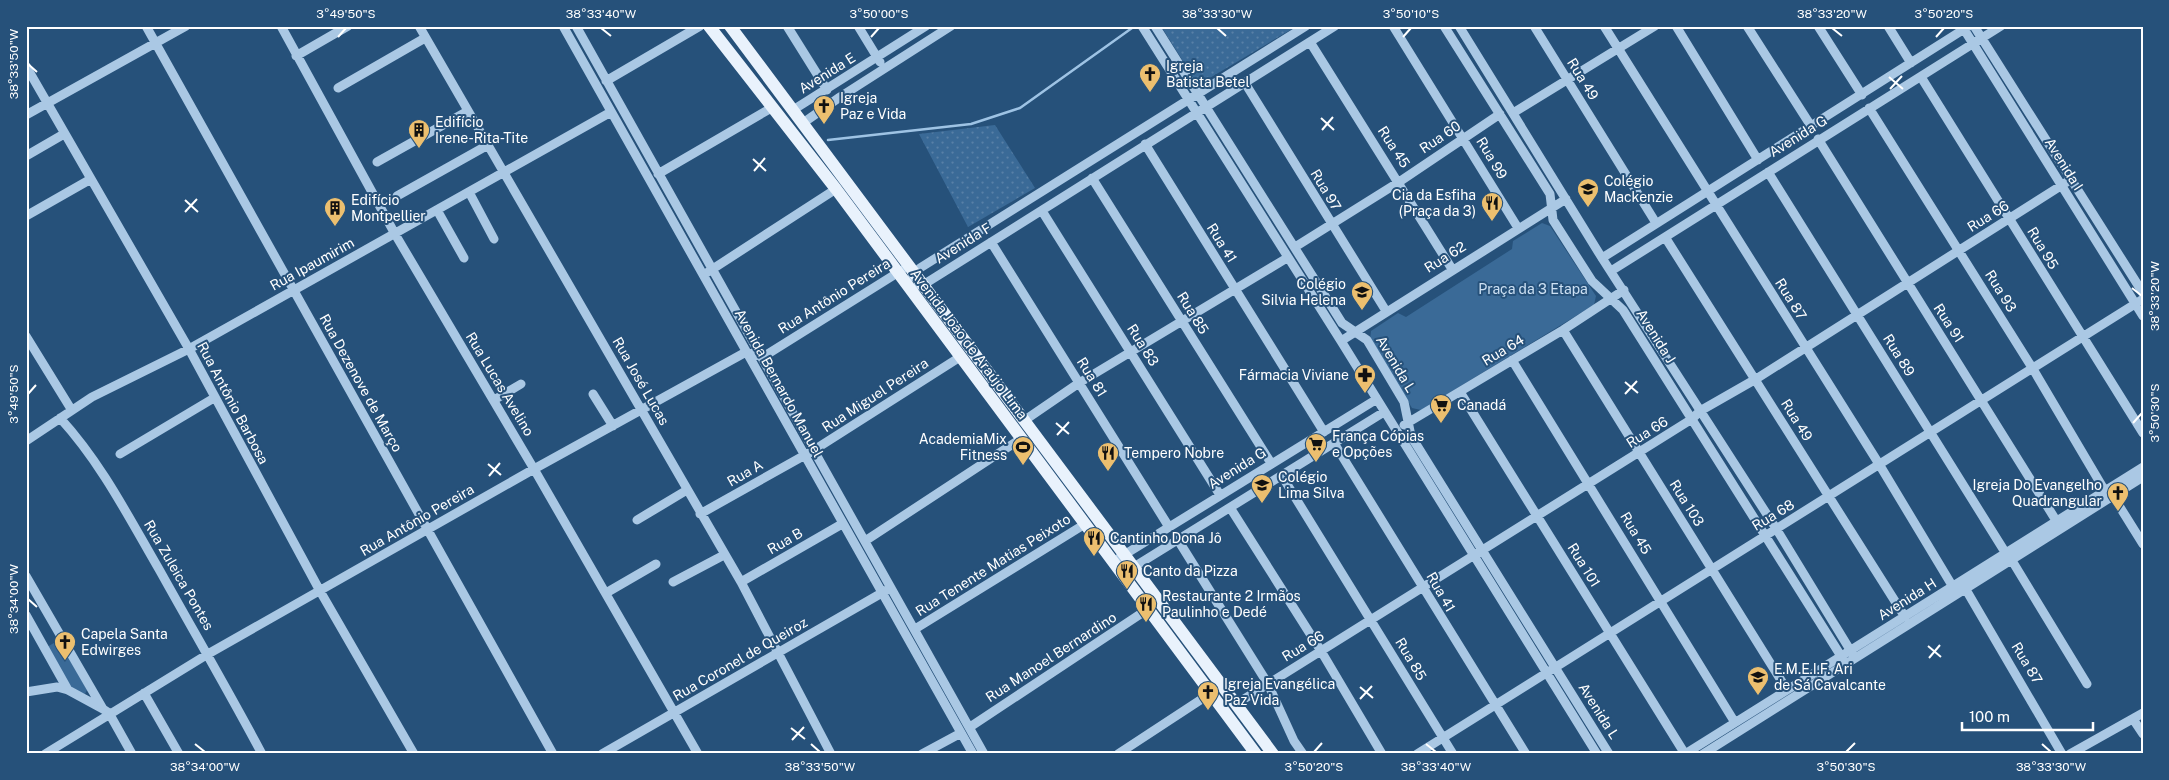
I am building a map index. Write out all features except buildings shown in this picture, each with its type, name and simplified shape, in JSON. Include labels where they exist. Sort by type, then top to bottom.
[{"type":"main road","name":"Avenida João de Araújo Lima","points":[[709,26],[836,189],[1256,754]]},
{"type":"main road","name":"Avenida João de Araújo Lima","points":[[730,26],[1273,754]]},
{"type":"main road","points":[[990,396],[1000,388]]},
{"type":"main road","points":[[1004,415],[1015,407]]},
{"type":"street","name":"Rua Dezenove de Março","points":[[146,26],[553,754]]},
{"type":"street","points":[[26,115],[186,26]]},
{"type":"street","name":"Rua Lucas Avelino","points":[[281,26],[394,234],[494,400],[698,754]]},
{"type":"street","points":[[296,56],[348,26]]},
{"type":"street","name":"Rua José Lucas","points":[[419,26],[741,582],[831,754]]},
{"type":"street","name":"Avenida Bernardo Manuel","points":[[563,26],[973,754]]},
{"type":"street","name":"Avenida Bernardo Manuel","points":[[576,26],[658,174],[763,356],[984,754]]},
{"type":"street","points":[[606,81],[700,26]]},
{"type":"street","points":[[787,26],[827,90]]},
{"type":"street","points":[[858,26],[884,69]]},
{"type":"street","points":[[928,26],[936,36]]},
{"type":"street","name":"Avenida E","points":[[793,110],[928,26]]},
{"type":"street","name":"Avenida E","points":[[804,123],[951,26]]},
{"type":"street","name":"Avenida L","points":[[1142,26],[1341,341],[1597,754]]},
{"type":"street","name":"Avenida L","points":[[1155,26],[1342,323],[1367,340],[1404,402],[1411,436],[1609,754]]},
{"type":"street","name":"Avenida F","points":[[911,269],[1306,26]]},
{"type":"street","name":"Avenida F","points":[[908,287],[923,285],[1335,26]]},
{"type":"street","name":"Rua 99","points":[[1393,26],[1518,228]]},
{"type":"street","name":"Avenida J","points":[[1444,26],[1550,194],[1553,220],[1592,281],[1623,310],[1844,660]]},
{"type":"street","name":"Avenida J","points":[[1459,26],[1602,258],[1777,530],[1853,654]]},
{"type":"street","name":"Rua 49","points":[[1534,26],[1656,223]]},
{"type":"street","name":"Rua 87","points":[[1604,26],[1879,464],[1952,587]]},
{"type":"street","points":[[1513,113],[1619,50],[1655,26]]},
{"type":"street","points":[[1676,26],[1758,160]]},
{"type":"street","points":[[1747,26],[1811,126]]},
{"type":"street","points":[[1818,26],[1862,95]]},
{"type":"street","points":[[1888,26],[1911,63]]},
{"type":"street","name":"Avenida I","points":[[1974,26],[2143,293]]},
{"type":"street","name":"Avenida G","points":[[1611,271],[1818,139],[2001,26]]},
{"type":"street","name":"Avenida G","points":[[1602,258],[1862,95],[1965,27]]},
{"type":"street","name":"Avenida I","points":[[1965,27],[1972,43],[2061,185],[2139,302],[2143,316]]},
{"type":"street","points":[[338,88],[425,38]]},
{"type":"street","name":"Rua 45","points":[[1310,42],[1452,269]]},
{"type":"street","name":"Rua Antônio Barbosa","points":[[26,66],[189,349],[320,591],[414,754]]},
{"type":"street","name":"Rua 95","points":[[1921,77],[2143,432]]},
{"type":"street","name":"Rua 97","points":[[1245,83],[1331,225],[1386,311]]},
{"type":"street","points":[[658,174],[772,107]]},
{"type":"street","name":"Rua 93","points":[[1869,108],[2109,494],[2143,544]]},
{"type":"street","points":[[377,162],[468,111]]},
{"type":"street","name":"Rua Ipaumirim","points":[[26,441],[71,409],[189,349],[611,112]]},
{"type":"street","name":"Rua 60","points":[[1294,247],[1399,182],[1500,114]]},
{"type":"street","points":[[1510,130],[1519,124]]},
{"type":"street","points":[[26,156],[64,134]]},
{"type":"street","name":"Rua 91","points":[[1818,139],[1982,400],[2056,522]]},
{"type":"street","points":[[397,196],[488,144]]},
{"type":"street","name":"Rua 41","points":[[1145,144],[1324,432]]},
{"type":"street","points":[[636,156],[646,151]]},
{"type":"street","name":"Rua 89","points":[[1768,172],[2087,684]]},
{"type":"street","name":"Rua 85","points":[[1092,178],[1271,463]]},
{"type":"street","points":[[26,216],[91,179]]},
{"type":"street","name":"Rua 66","points":[[1236,704],[1371,621],[1482,549],[1692,420],[1700,411],[1756,378],[2070,180]]},
{"type":"street","points":[[703,275],[836,189]]},
{"type":"street","points":[[469,192],[494,239]]},
{"type":"street","name":"Rua 62","points":[[1341,341],[1566,198]]},
{"type":"street","points":[[437,210],[464,258]]},
{"type":"street","name":"Rua 83","points":[[1042,210],[1220,495]]},
{"type":"street","name":"Rua 49","points":[[1665,237],[1756,378],[1905,617]]},
{"type":"street","name":"Rua 81","points":[[991,242],[1169,527]]},
{"type":"street","points":[[1025,420],[1079,383],[1287,258]]},
{"type":"street","points":[[1294,269],[1304,263]]},
{"type":"street","points":[[908,287],[911,269]]},
{"type":"street","name":"Rua Antônio Pereira","points":[[763,356],[897,273],[911,269]]},
{"type":"street","name":"Rua 64","points":[[1395,429],[1563,330],[1624,290]]},
{"type":"street","name":"Rua 68","points":[[1417,754],[1660,600],[1777,530],[2139,302]]},
{"type":"street","name":"Rua 103","points":[[1563,330],[1787,690]]},
{"type":"street","points":[[26,336],[29,348],[71,409]]},
{"type":"street","points":[[746,352],[763,356]]},
{"type":"street","name":"Rua Antônio Pereira","points":[[45,754],[106,711],[144,693],[208,654],[428,529],[746,352]]},
{"type":"street","name":"Rua Miguel Pereira","points":[[804,455],[960,357]]},
{"type":"street","name":"Rua 45","points":[[1512,360],[1734,721]]},
{"type":"street","points":[[494,400],[521,384]]},
{"type":"street","name":"Rua 101","points":[[1460,392],[1685,754]]},
{"type":"street","points":[[594,394],[612,426]]},
{"type":"street","points":[[120,454],[214,398]]},
{"type":"street","name":"Avenida G","points":[[1113,562],[1377,399]]},
{"type":"street","points":[[1122,574],[1231,509],[1384,412]]},
{"type":"street","name":"Rua Zuleica Pontes","points":[[60,418],[93,457],[208,654],[262,754]]},
{"type":"street","points":[[865,541],[1022,438]]},
{"type":"street","name":"Rua 41","points":[[1334,443],[1526,754]]},
{"type":"street","name":"Rua A","points":[[700,514],[804,455]]},
{"type":"street","name":"Avenida H","points":[[1703,754],[1905,617],[2109,494],[2143,467]]},
{"type":"street","name":"Rua 85","points":[[1282,476],[1453,754]]},
{"type":"street","name":"Avenida H","points":[[1853,654],[1965,588],[2056,522],[2143,478]]},
{"type":"street","points":[[637,520],[687,490]]},
{"type":"street","points":[[1231,509],[1321,651],[1382,754]]},
{"type":"street","name":"Rua B","points":[[741,582],[842,524]]},
{"type":"street","name":"Rua Tenente Matias Peixoto","points":[[915,629],[1085,524]]},
{"type":"street","points":[[1178,540],[1268,684],[1294,741],[1302,754]]},
{"type":"street","points":[[673,582],[724,554]]},
{"type":"street","points":[[606,593],[656,564]]},
{"type":"street","points":[[26,576],[132,754]]},
{"type":"street","name":"Rua Coronel de Queiroz","points":[[602,754],[891,588]]},
{"type":"street","name":"Rua 87","points":[[1965,588],[2062,754]]},
{"type":"street","name":"Rua Manoel Bernardino","points":[[970,727],[1148,610]]},
{"type":"street","points":[[26,615],[68,690]]},
{"type":"street","name":"Avenida H","points":[[1685,754],[1734,721],[1844,660]]},
{"type":"street","points":[[926,672],[936,667]]},
{"type":"street","points":[[26,692],[57,687],[68,690],[106,711]]},
{"type":"street","points":[[144,693],[178,754]]},
{"type":"street","points":[[1118,754],[1211,693]]},
{"type":"street","points":[[2070,754],[2143,713]]},
{"type":"street","points":[[2133,719],[2143,734]]},
{"type":"street","points":[[922,754],[961,733]]},
{"type":"green space","points":[[1161,26],[1297,26],[1198,85]]},
{"type":"green space","points":[[995,125],[1035,188],[968,227],[919,134]]},
{"type":"green space","name":"Praça da 3 Etapa","points":[[1542,223],[1550,226],[1596,296],[1594,305],[1421,410],[1412,408],[1370,340],[1371,331],[1398,313],[1406,317],[1512,249],[1513,241]]},
{"type":"green space","points":[[59,640],[87,690],[85,694],[69,688],[47,647]]},
{"type":"waterway","points":[[828,140],[971,124],[1020,108],[1132,28]]},
{"type":"place","name":"Igreja Batista Betel","points":[[1150,93]]},
{"type":"place","name":"Igreja Paz e Vida","points":[[824,125]]},
{"type":"place","name":"Edifício Irene-Rita-Tite","points":[[419,149]]},
{"type":"place","name":"Colégio Mackenzie","points":[[1588,208]]},
{"type":"place","name":"Cia da Esfiha (Praça da 3)","points":[[1492,222]]},
{"type":"place","name":"Edifício Montpellier","points":[[335,227]]},
{"type":"place","name":"Colégio Silvia Helena","points":[[1362,311]]},
{"type":"place","name":"Fármacia Viviane","points":[[1365,394]]},
{"type":"place","name":"Canadá","points":[[1441,424]]},
{"type":"place","name":"França Cópias e Opções","points":[[1316,463]]},
{"type":"place","name":"AcademiaMix Fitness","points":[[1023,466]]},
{"type":"place","name":"Tempero Nobre","points":[[1108,472]]},
{"type":"place","name":"Colégio Lima Silva","points":[[1262,504]]},
{"type":"place","name":"Igreja Do Evangelho Quadrangular","points":[[2118,512]]},
{"type":"place","name":"Cantinho Dona Jô","points":[[1094,557]]},
{"type":"place","name":"Canto da Pizza","points":[[1127,590]]},
{"type":"place","name":"Restaurante 2 Irmãos Paulinho e Dedé","points":[[1146,623]]},
{"type":"place","name":"Capela Santa Edwirges","points":[[65,661]]},
{"type":"place","name":"E.M.E.I.F. Ari de Sá Cavalcante","points":[[1758,696]]},
{"type":"place","name":"Igreja Evangélica Paz Vida","points":[[1208,711]]}]
